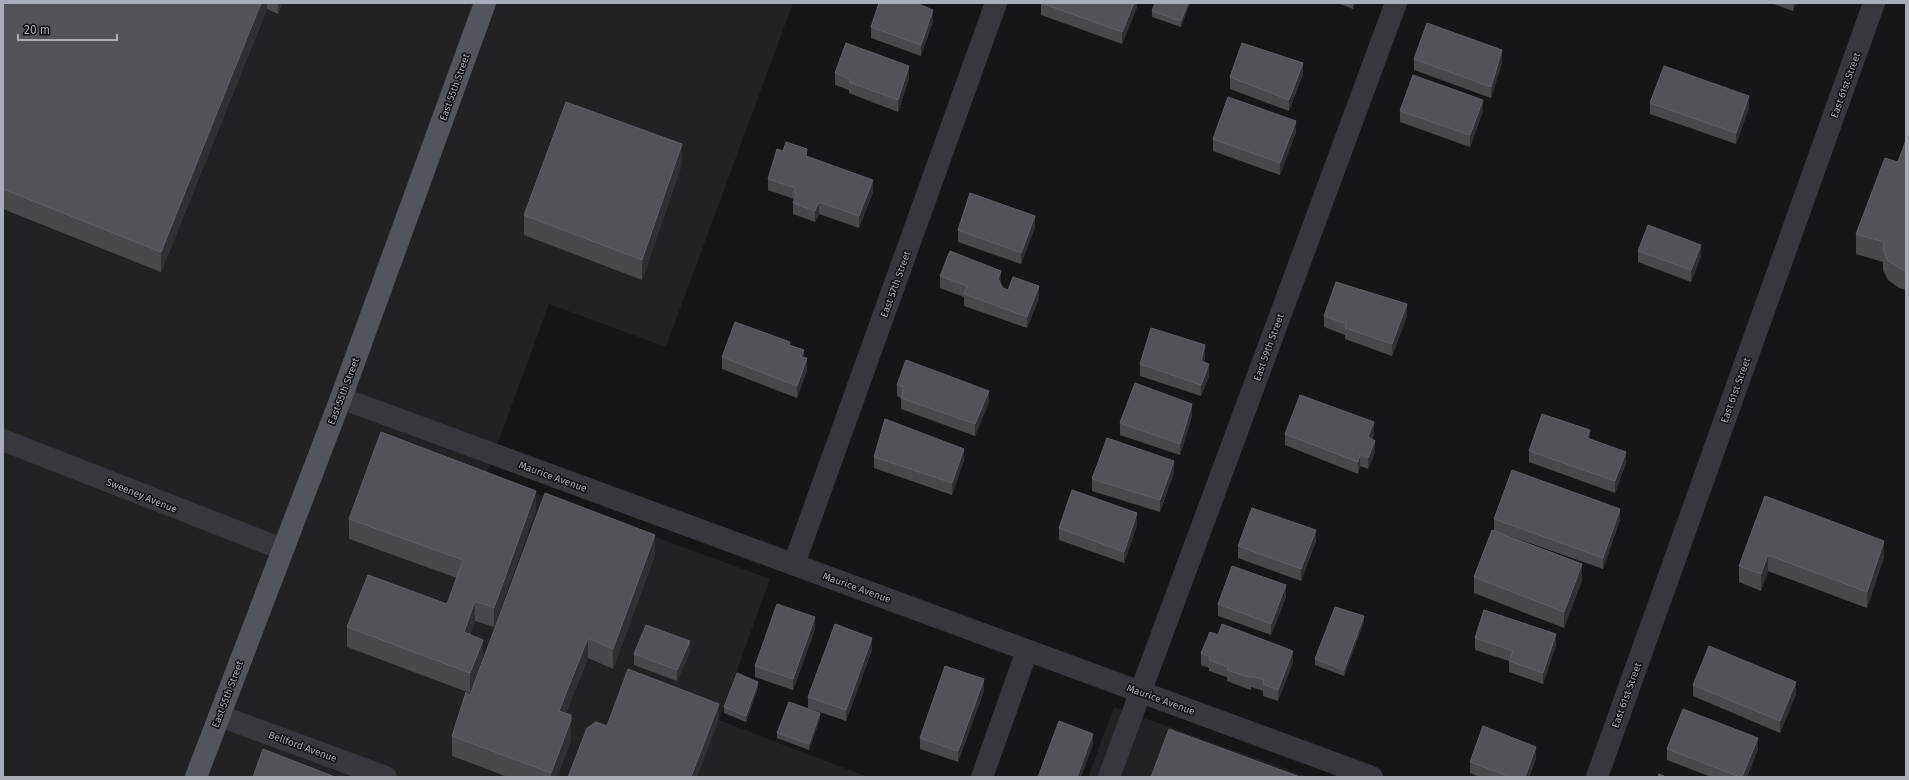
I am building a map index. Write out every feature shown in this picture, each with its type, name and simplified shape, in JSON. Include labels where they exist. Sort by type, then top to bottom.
[{"type":"main road","name":"East 55th Street","points":[[196,777],[341,398],[485,3]]},
{"type":"street","name":"East 57th Street","points":[[794,564],[996,3]]},
{"type":"street","name":"East 59th Street","points":[[1108,777],[1396,3]]},
{"type":"street","name":"East 61st Street","points":[[1597,777],[1874,3]]},
{"type":"street","name":"Maurice Avenue","points":[[341,398],[1372,777]]},
{"type":"street","name":"Sweeney Avenue","points":[[3,440],[282,549]]},
{"type":"street","points":[[982,777],[1027,651]]},
{"type":"street","name":"Bellford Avenue","points":[[220,716],[386,777]]},
{"type":"shaded area","points":[[3,3],[793,3],[666,347],[549,304],[486,475],[770,579],[719,720],[868,777],[3,777]]},
{"type":"shaded area","points":[[1114,707],[1308,777],[1088,777]]},
{"type":"building","points":[[3,3],[261,3],[161,252],[3,189]]},
{"type":"building","points":[[879,3],[916,3],[933,10],[921,45],[871,27]]},
{"type":"building","points":[[1041,3],[1134,3],[1122,32]]},
{"type":"building","points":[[1155,3],[1188,3],[1181,21],[1152,11]]},
{"type":"building","points":[[1427,23],[1502,50],[1491,87],[1414,59]]},
{"type":"building","points":[[846,43],[909,66],[898,100],[849,82],[850,79],[835,73]]},
{"type":"building","points":[[1242,43],[1303,63],[1289,100],[1230,77]]},
{"type":"building","points":[[1664,66],[1749,96],[1736,133],[1650,103]]},
{"type":"building","points":[[1413,75],[1483,100],[1470,135],[1400,111]]},
{"type":"building","points":[[1228,97],[1296,121],[1280,163],[1213,139]]},
{"type":"building","points":[[566,102],[682,144],[642,260],[524,215]]},
{"type":"building","points":[[1906,140],[1906,271],[1888,261],[1883,250],[1884,242],[1856,234],[1885,158],[1898,162]]},
{"type":"building","points":[[786,142],[807,149],[806,156],[873,180],[859,216],[819,202],[815,211],[793,203],[797,193],[794,192],[795,188],[768,179],[777,149],[783,151]]},
{"type":"building","points":[[970,193],[1035,216],[1021,253],[958,230]]},
{"type":"building","points":[[1648,225],[1701,245],[1691,270],[1638,251]]},
{"type":"building","points":[[950,251],[1001,271],[998,279],[1003,288],[1008,290],[1013,277],[1039,286],[1027,317],[964,294],[967,286],[940,276]]},
{"type":"building","points":[[1336,282],[1407,304],[1392,344],[1345,328],[1346,324],[1324,316]]},
{"type":"building","points":[[735,322],[790,342],[789,345],[804,350],[801,357],[807,358],[797,386],[722,357]]},
{"type":"building","points":[[1151,328],[1205,345],[1201,361],[1209,364],[1201,385],[1140,364]]},
{"type":"building","points":[[906,360],[989,391],[975,424],[901,398],[904,387],[897,385]]},
{"type":"building","points":[[1135,383],[1192,404],[1180,444],[1120,423]]},
{"type":"building","points":[[1300,395],[1374,422],[1368,437],[1375,441],[1368,458],[1360,454],[1358,462],[1285,434]]},
{"type":"building","points":[[1542,414],[1590,430],[1587,438],[1626,452],[1615,481],[1529,451]]},
{"type":"building","points":[[885,419],[964,449],[952,483],[874,457]]},
{"type":"building","points":[[381,432],[536,491],[494,608],[475,601],[464,632],[483,640],[470,673],[347,627],[368,575],[447,604],[463,560],[349,519]]},
{"type":"building","points":[[1107,438],[1174,461],[1160,500],[1092,479]]},
{"type":"building","points":[[1512,470],[1620,509],[1603,558],[1494,519]]},
{"type":"building","points":[[1072,490],[1137,513],[1124,552],[1059,528]]},
{"type":"building","points":[[545,493],[655,535],[613,649],[588,638],[559,711],[571,715],[571,720],[551,773],[452,736],[466,692],[470,695]]},
{"type":"building","points":[[1765,496],[1884,541],[1867,592],[1768,555],[1761,574],[1739,566]]},
{"type":"building","points":[[1252,508],[1316,530],[1301,569],[1238,546]]},
{"type":"building","points":[[1492,530],[1582,564],[1564,612],[1474,577]]},
{"type":"building","points":[[1232,566],[1286,585],[1271,624],[1218,604]]},
{"type":"building","points":[[777,604],[815,617],[793,679],[755,666]]},
{"type":"building","points":[[1335,607],[1364,616],[1344,670],[1315,659]]},
{"type":"building","points":[[1484,610],[1556,634],[1543,673],[1509,661],[1513,651],[1475,638]]},
{"type":"building","points":[[835,624],[872,638],[846,710],[808,697]]},
{"type":"building","points":[[1222,624],[1293,651],[1278,690],[1263,684],[1264,680],[1251,676],[1251,678],[1227,670],[1228,667],[1209,660],[1210,657],[1201,653],[1210,632],[1218,635]]},
{"type":"building","points":[[646,625],[690,641],[677,670],[634,654]]},
{"type":"building","points":[[1709,646],[1796,682],[1780,721],[1693,685]]},
{"type":"building","points":[[945,666],[984,679],[958,751],[920,738]]},
{"type":"building","points":[[628,669],[719,704],[691,777],[568,777],[587,728],[596,722],[607,726]]},
{"type":"building","points":[[737,673],[758,682],[746,716],[724,707]]},
{"type":"building","points":[[789,702],[820,713],[809,744],[777,733]]},
{"type":"building","points":[[1683,709],[1758,738],[1742,777],[1667,749]]},
{"type":"building","points":[[1059,721],[1093,734],[1077,777],[1038,777]]},
{"type":"building","points":[[1483,726],[1536,747],[1525,777],[1511,777],[1470,762]]},
{"type":"building","points":[[1169,729],[1300,777],[1151,777]]},
{"type":"building","points":[[263,749],[335,777],[253,777]]},
{"type":"building","points":[[1659,774],[1666,777],[1658,777]]}]
